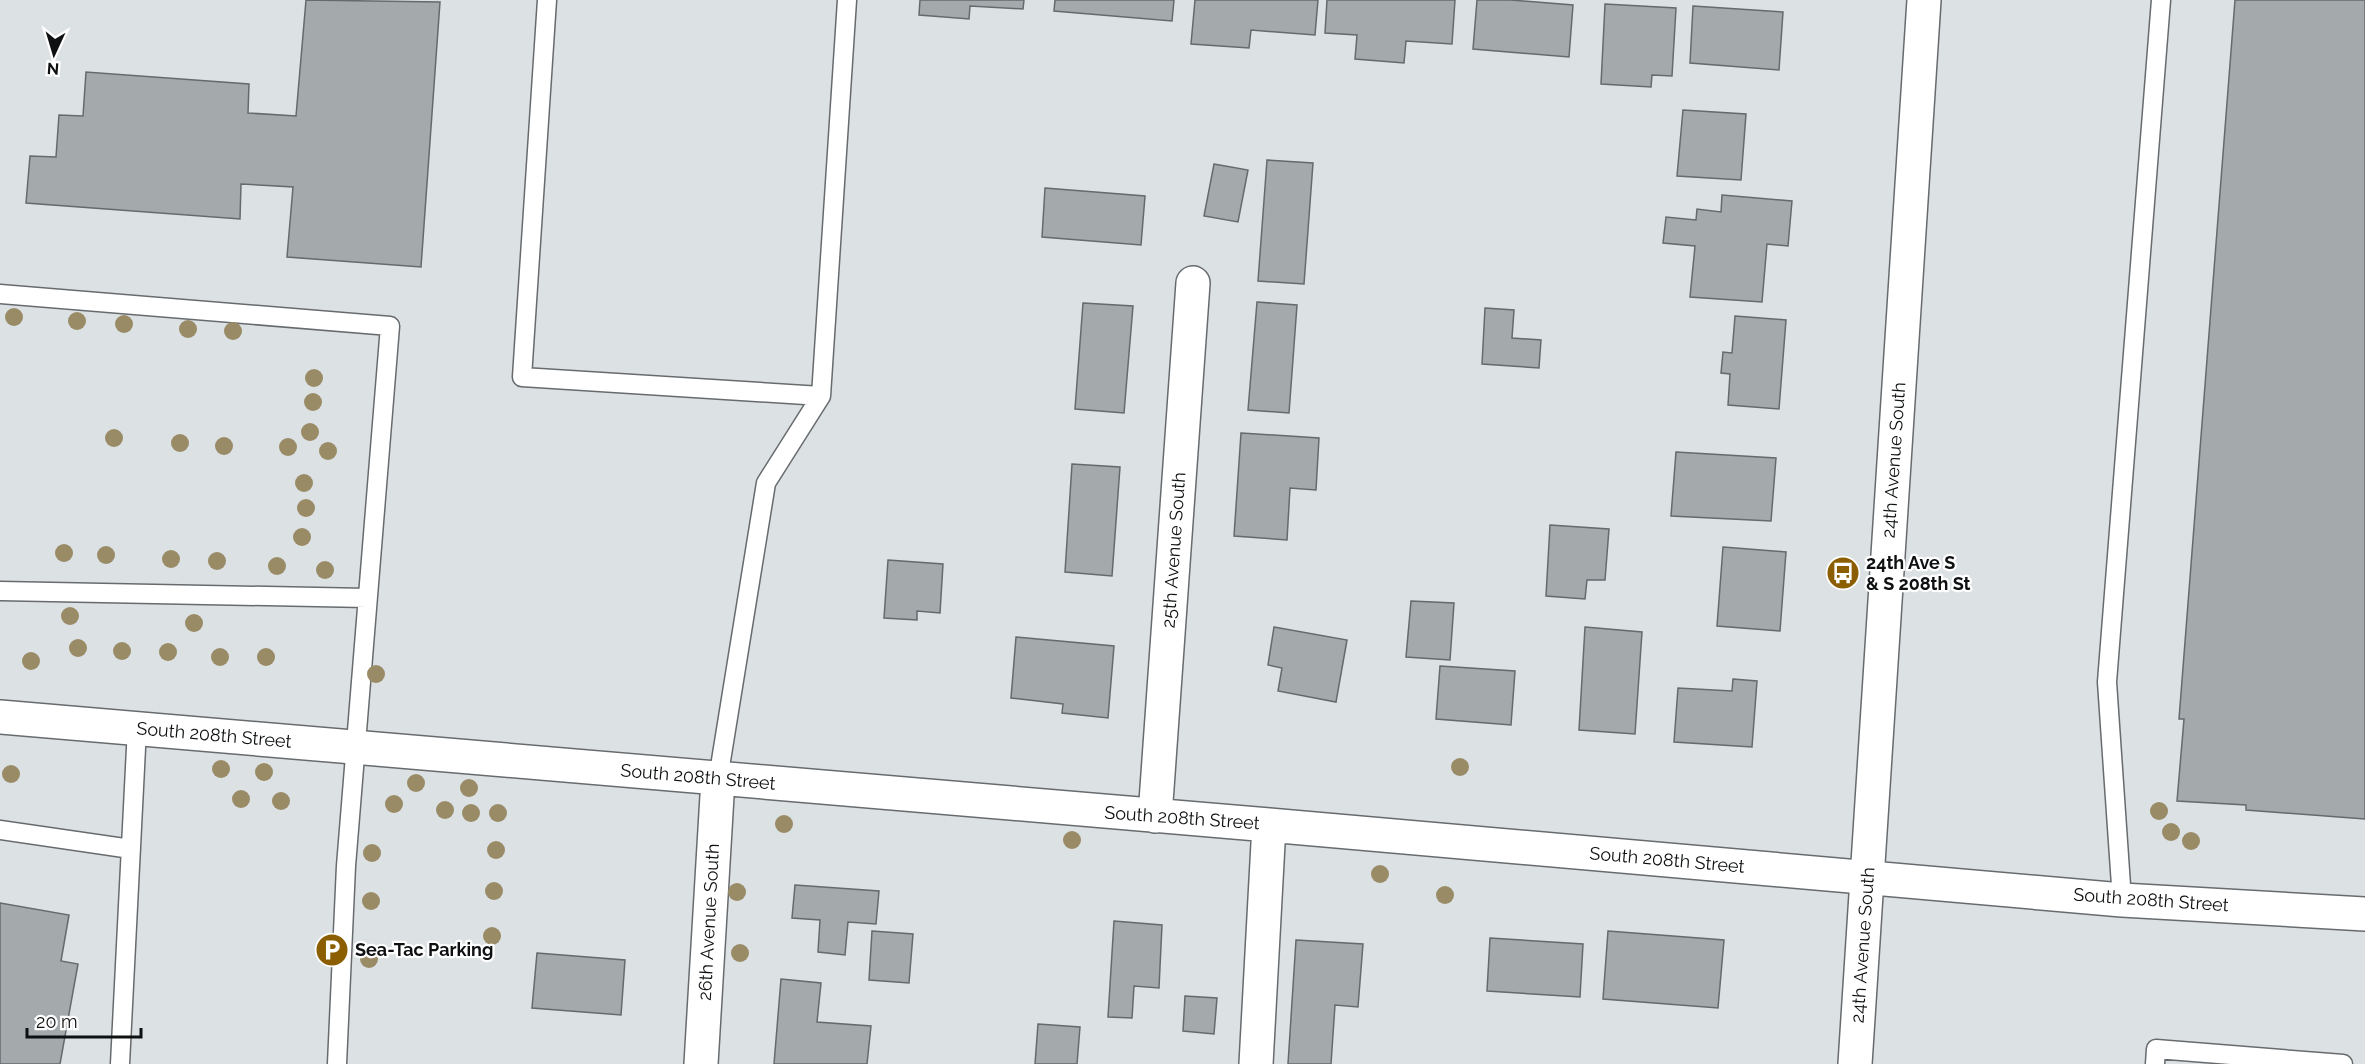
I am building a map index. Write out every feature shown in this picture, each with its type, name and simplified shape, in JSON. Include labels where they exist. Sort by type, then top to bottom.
[{"type":"street","name":"24th Avenue South","points":[[1856,1064],[1924,0]]},
{"type":"street","name":"25th Avenue South","points":[[1155,816],[1193,283]]},
{"type":"street","name":"South 208th Street","points":[[0,717],[2122,900],[2365,914]]},
{"type":"street","name":"26th Avenue South","points":[[701,1064],[718,779]]},
{"type":"street","points":[[1256,1064],[1269,825]]},
{"type":"lane","points":[[547,0],[522,377],[821,396]]},
{"type":"lane","points":[[718,779],[765,483],[821,396],[847,0]]},
{"type":"lane","points":[[2122,900],[2107,682],[2161,0]]},
{"type":"lane","points":[[0,294],[390,326],[346,866],[337,1064]]},
{"type":"lane","points":[[0,591],[367,598]]},
{"type":"lane","points":[[120,1064],[137,728]]},
{"type":"lane","points":[[0,830],[131,849]]},
{"type":"lane","points":[[2155,1064],[2156,1049],[2343,1064]]},
{"type":"building","points":[[306,0],[440,2],[421,267],[287,257],[293,187],[241,184],[240,219],[26,203],[30,156],[56,157],[59,115],[83,116],[86,72],[249,84],[248,113],[296,116]]},
{"type":"building","points":[[920,0],[1024,0],[1023,9],[970,6],[969,19],[919,15]]},
{"type":"building","points":[[1055,0],[1174,0],[1172,21],[1054,11]]},
{"type":"building","points":[[1195,0],[1318,0],[1315,35],[1251,30],[1249,48],[1191,44]]},
{"type":"building","points":[[1327,0],[1455,0],[1452,44],[1406,41],[1404,63],[1355,59],[1357,35],[1325,33]]},
{"type":"building","points":[[1477,0],[1573,5],[1569,57],[1473,49]]},
{"type":"building","points":[[2235,0],[2365,0],[2365,819],[2246,810],[2246,805],[2177,801],[2184,719],[2179,719]]},
{"type":"building","points":[[1605,4],[1676,8],[1672,76],[1652,75],[1651,87],[1601,84]]},
{"type":"building","points":[[1693,6],[1783,12],[1779,70],[1690,63]]},
{"type":"building","points":[[1683,110],[1746,114],[1741,180],[1677,176]]},
{"type":"building","points":[[1267,160],[1313,163],[1304,284],[1258,281]]},
{"type":"building","points":[[1214,164],[1248,170],[1238,222],[1204,216]]},
{"type":"building","points":[[1045,188],[1145,196],[1141,245],[1042,237]]},
{"type":"building","points":[[1722,195],[1792,201],[1788,246],[1767,244],[1762,302],[1690,297],[1695,246],[1663,243],[1666,217],[1696,220],[1697,209],[1721,212]]},
{"type":"building","points":[[1257,302],[1297,305],[1289,413],[1248,410]]},
{"type":"building","points":[[1083,303],[1133,306],[1124,413],[1075,409]]},
{"type":"building","points":[[1485,308],[1514,310],[1512,338],[1541,340],[1539,368],[1482,364]]},
{"type":"building","points":[[1735,316],[1786,320],[1779,409],[1728,405],[1730,374],[1721,373],[1723,352],[1732,353]]},
{"type":"building","points":[[1241,433],[1319,438],[1316,490],[1290,488],[1287,540],[1234,536]]},
{"type":"building","points":[[1676,452],[1776,458],[1771,521],[1671,516]]},
{"type":"building","points":[[1072,464],[1120,467],[1112,576],[1065,572]]},
{"type":"building","points":[[1550,525],[1609,529],[1605,580],[1587,580],[1585,599],[1546,596]]},
{"type":"building","points":[[1723,547],[1786,552],[1780,631],[1717,626]]},
{"type":"building","points":[[888,560],[943,564],[940,613],[917,611],[917,620],[884,618]]},
{"type":"building","points":[[1411,601],[1454,603],[1450,660],[1406,657]]},
{"type":"building","points":[[1274,627],[1347,640],[1336,702],[1278,691],[1282,668],[1268,665]]},
{"type":"building","points":[[1585,627],[1642,632],[1635,734],[1579,730]]},
{"type":"building","points":[[1016,637],[1114,646],[1108,718],[1062,713],[1063,704],[1011,698]]},
{"type":"building","points":[[1440,666],[1515,671],[1511,725],[1436,719]]},
{"type":"building","points":[[1733,679],[1757,681],[1752,747],[1674,742],[1678,688],[1732,691]]},
{"type":"building","points":[[795,885],[879,891],[876,924],[848,922],[845,955],[818,952],[820,920],[792,918]]},
{"type":"building","points":[[0,903],[69,915],[61,961],[78,964],[60,1064],[0,1064]]},
{"type":"building","points":[[1114,921],[1162,925],[1159,988],[1134,986],[1132,1018],[1108,1017]]},
{"type":"building","points":[[872,931],[913,934],[909,983],[869,980]]},
{"type":"building","points":[[1608,931],[1724,940],[1718,1008],[1603,999]]},
{"type":"building","points":[[1490,938],[1583,944],[1580,997],[1487,991]]},
{"type":"building","points":[[1296,940],[1363,944],[1358,1007],[1335,1005],[1331,1064],[1288,1064]]},
{"type":"building","points":[[537,953],[625,960],[621,1015],[532,1008]]},
{"type":"building","points":[[781,979],[821,983],[817,1022],[871,1026],[867,1064],[774,1064]]},
{"type":"building","points":[[1185,996],[1217,998],[1214,1034],[1183,1031]]},
{"type":"building","points":[[1038,1024],[1080,1027],[1077,1064],[1035,1064]]},
{"type":"place","name":"24th Ave S & S 208th St","points":[[1843,573]]},
{"type":"place","name":"Sea-Tac Parking","points":[[332,950]]}]
